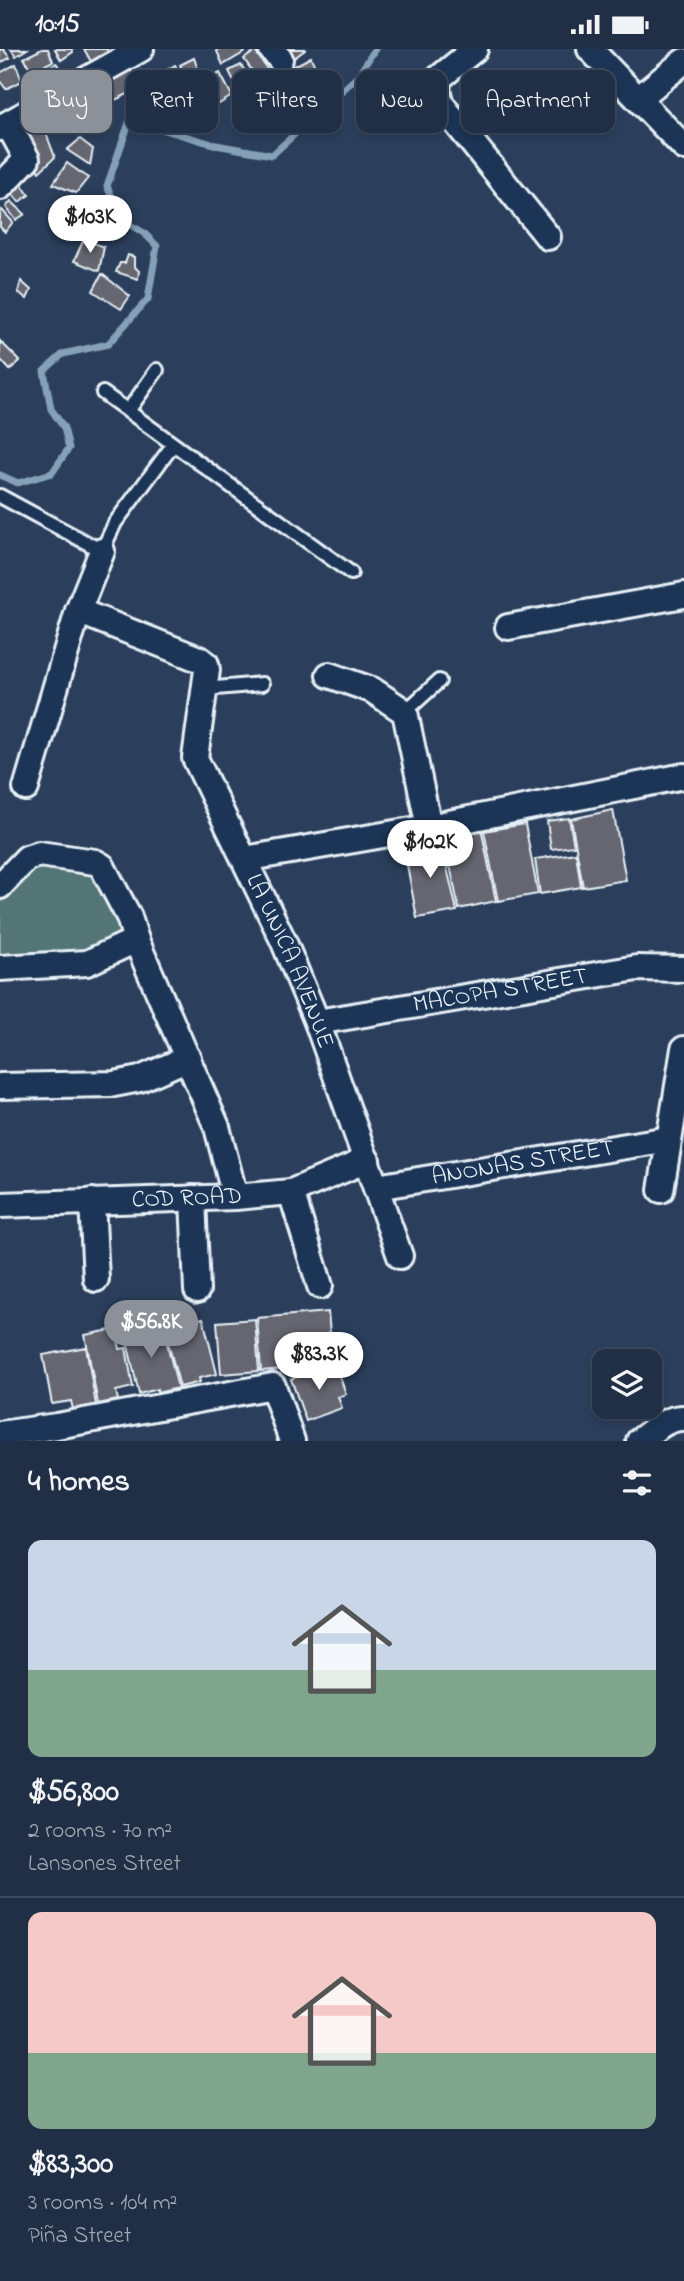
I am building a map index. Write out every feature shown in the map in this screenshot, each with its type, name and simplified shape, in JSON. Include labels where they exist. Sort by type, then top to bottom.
[{"type":"street","points":[[0,187],[27,159],[4,126],[141,49]]},
{"type":"street","points":[[475,49],[439,78],[436,90],[441,104],[548,237]]},
{"type":"street","points":[[590,49],[684,147]]},
{"type":"street","points":[[638,99],[684,61]]},
{"type":"street","points":[[26,788],[78,611],[102,551]]},
{"type":"street","points":[[508,627],[684,595]]},
{"type":"street","points":[[78,611],[201,660],[206,664],[206,680]]},
{"type":"street","points":[[329,675],[372,691],[405,712],[429,827]]},
{"type":"street","name":"LA UNICA AVENUE","points":[[206,680],[195,758],[283,940],[317,1022],[400,1256]]},
{"type":"street","points":[[245,859],[429,827],[684,776]]},
{"type":"street","points":[[0,886],[33,855],[95,862],[102,866],[129,917],[136,940],[218,1128],[234,1197]]},
{"type":"street","points":[[0,968],[87,963],[136,940]]},
{"type":"street","name":"MACOPA STREET","points":[[317,1022],[637,968],[684,969]]},
{"type":"street","points":[[661,1190],[684,1049]]},
{"type":"street","points":[[0,1086],[114,1084],[140,1079],[188,1058]]},
{"type":"street","name":"ANONAS STREET","points":[[376,1187],[668,1139]]},
{"type":"street","name":"COD ROAD","points":[[0,1205],[234,1197],[291,1192],[367,1160]]},
{"type":"street","points":[[291,1192],[320,1286]]},
{"type":"street","points":[[193,1198],[197,1290]]},
{"type":"street","points":[[92,1202],[96,1279]]},
{"type":"street","points":[[0,1434],[273,1386],[292,1441]]},
{"type":"street","points":[[639,1441],[664,1423],[684,1418]]},
{"type":"lane","points":[[128,411],[157,370]]},
{"type":"lane","points":[[103,393],[351,573]]},
{"type":"lane","points":[[0,496],[102,551],[115,523],[173,445]]},
{"type":"lane","points":[[206,680],[262,684]]},
{"type":"lane","points":[[405,712],[439,681]]},
{"type":"green space","points":[[38,863],[98,871],[124,933],[83,950],[0,955],[0,902]]},
{"type":"building","points":[[0,49],[10,58],[0,63]]},
{"type":"building","points":[[11,49],[27,49],[16,56]]},
{"type":"building","points":[[42,49],[48,49],[53,61],[31,70],[24,58]]},
{"type":"building","points":[[55,49],[72,49],[73,52],[61,60]]},
{"type":"building","points":[[84,49],[107,49],[109,54],[93,65]]},
{"type":"building","points":[[216,49],[244,49],[245,52],[223,65]]},
{"type":"building","points":[[288,49],[305,49],[305,50],[294,58]]},
{"type":"building","points":[[255,51],[268,70],[251,70],[244,59]]},
{"type":"building","points":[[311,57],[315,67],[311,70],[289,69]]},
{"type":"building","points":[[194,58],[198,70],[183,70],[180,65]]},
{"type":"building","points":[[56,63],[62,70],[45,70]]},
{"type":"building","points":[[16,64],[21,82],[6,89],[0,81],[0,73]]},
{"type":"building","points":[[126,64],[130,70],[126,70],[126,95],[112,101],[112,72]]},
{"type":"building","points":[[241,65],[244,70],[232,70],[232,77],[229,71]]},
{"type":"building","points":[[220,73],[232,96],[218,105]]},
{"type":"building","points":[[21,129],[21,133],[46,133],[55,157],[39,172],[16,131]]},
{"type":"building","points":[[80,139],[93,149],[90,165],[67,150]]},
{"type":"building","points":[[67,163],[88,178],[76,193],[53,184]]},
{"type":"building","points":[[18,179],[29,195],[19,202],[6,186]]},
{"type":"building","points":[[11,201],[25,214],[16,220],[6,207]]},
{"type":"building","points":[[2,210],[13,222],[5,232],[0,227]]},
{"type":"building","points":[[84,239],[104,247],[99,271],[74,261]]},
{"type":"building","points":[[128,255],[134,257],[134,266],[139,271],[138,279],[116,272],[120,263],[125,263]]},
{"type":"building","points":[[102,274],[130,296],[121,309],[93,291]]},
{"type":"building","points":[[21,281],[31,290],[27,299],[18,292]]},
{"type":"building","points":[[0,341],[20,361],[10,370],[0,359]]},
{"type":"building","points":[[613,810],[626,880],[583,887],[571,819]]},
{"type":"building","points":[[569,818],[574,846],[551,849],[547,821]]},
{"type":"building","points":[[525,824],[538,894],[498,901],[484,831]]},
{"type":"building","points":[[481,828],[496,901],[459,909],[444,836]]},
{"type":"building","points":[[441,842],[457,911],[417,918],[404,849]]},
{"type":"building","points":[[576,853],[581,887],[540,894],[535,859]]},
{"type":"building","points":[[328,1312],[332,1356],[316,1358],[317,1366],[261,1371],[257,1318]]},
{"type":"building","points":[[203,1318],[217,1374],[199,1378],[200,1382],[180,1387],[164,1328]]},
{"type":"building","points":[[255,1319],[259,1371],[221,1374],[217,1322]]},
{"type":"building","points":[[162,1323],[178,1388],[157,1393],[157,1389],[139,1394],[125,1333]]},
{"type":"building","points":[[116,1329],[120,1349],[126,1348],[133,1387],[116,1391],[118,1400],[98,1404],[85,1335]]},
{"type":"building","points":[[86,1347],[96,1405],[73,1409],[71,1401],[52,1404],[43,1355]]},
{"type":"building","points":[[335,1363],[346,1394],[338,1397],[342,1408],[306,1421],[291,1379]]},
{"type":"waterway","points":[[0,475],[18,483],[52,473],[69,448],[64,428],[51,409],[44,371],[63,354],[108,344],[148,299],[157,246],[144,233],[122,220],[107,186],[130,120],[216,145],[272,155],[358,76],[375,49]]}]
